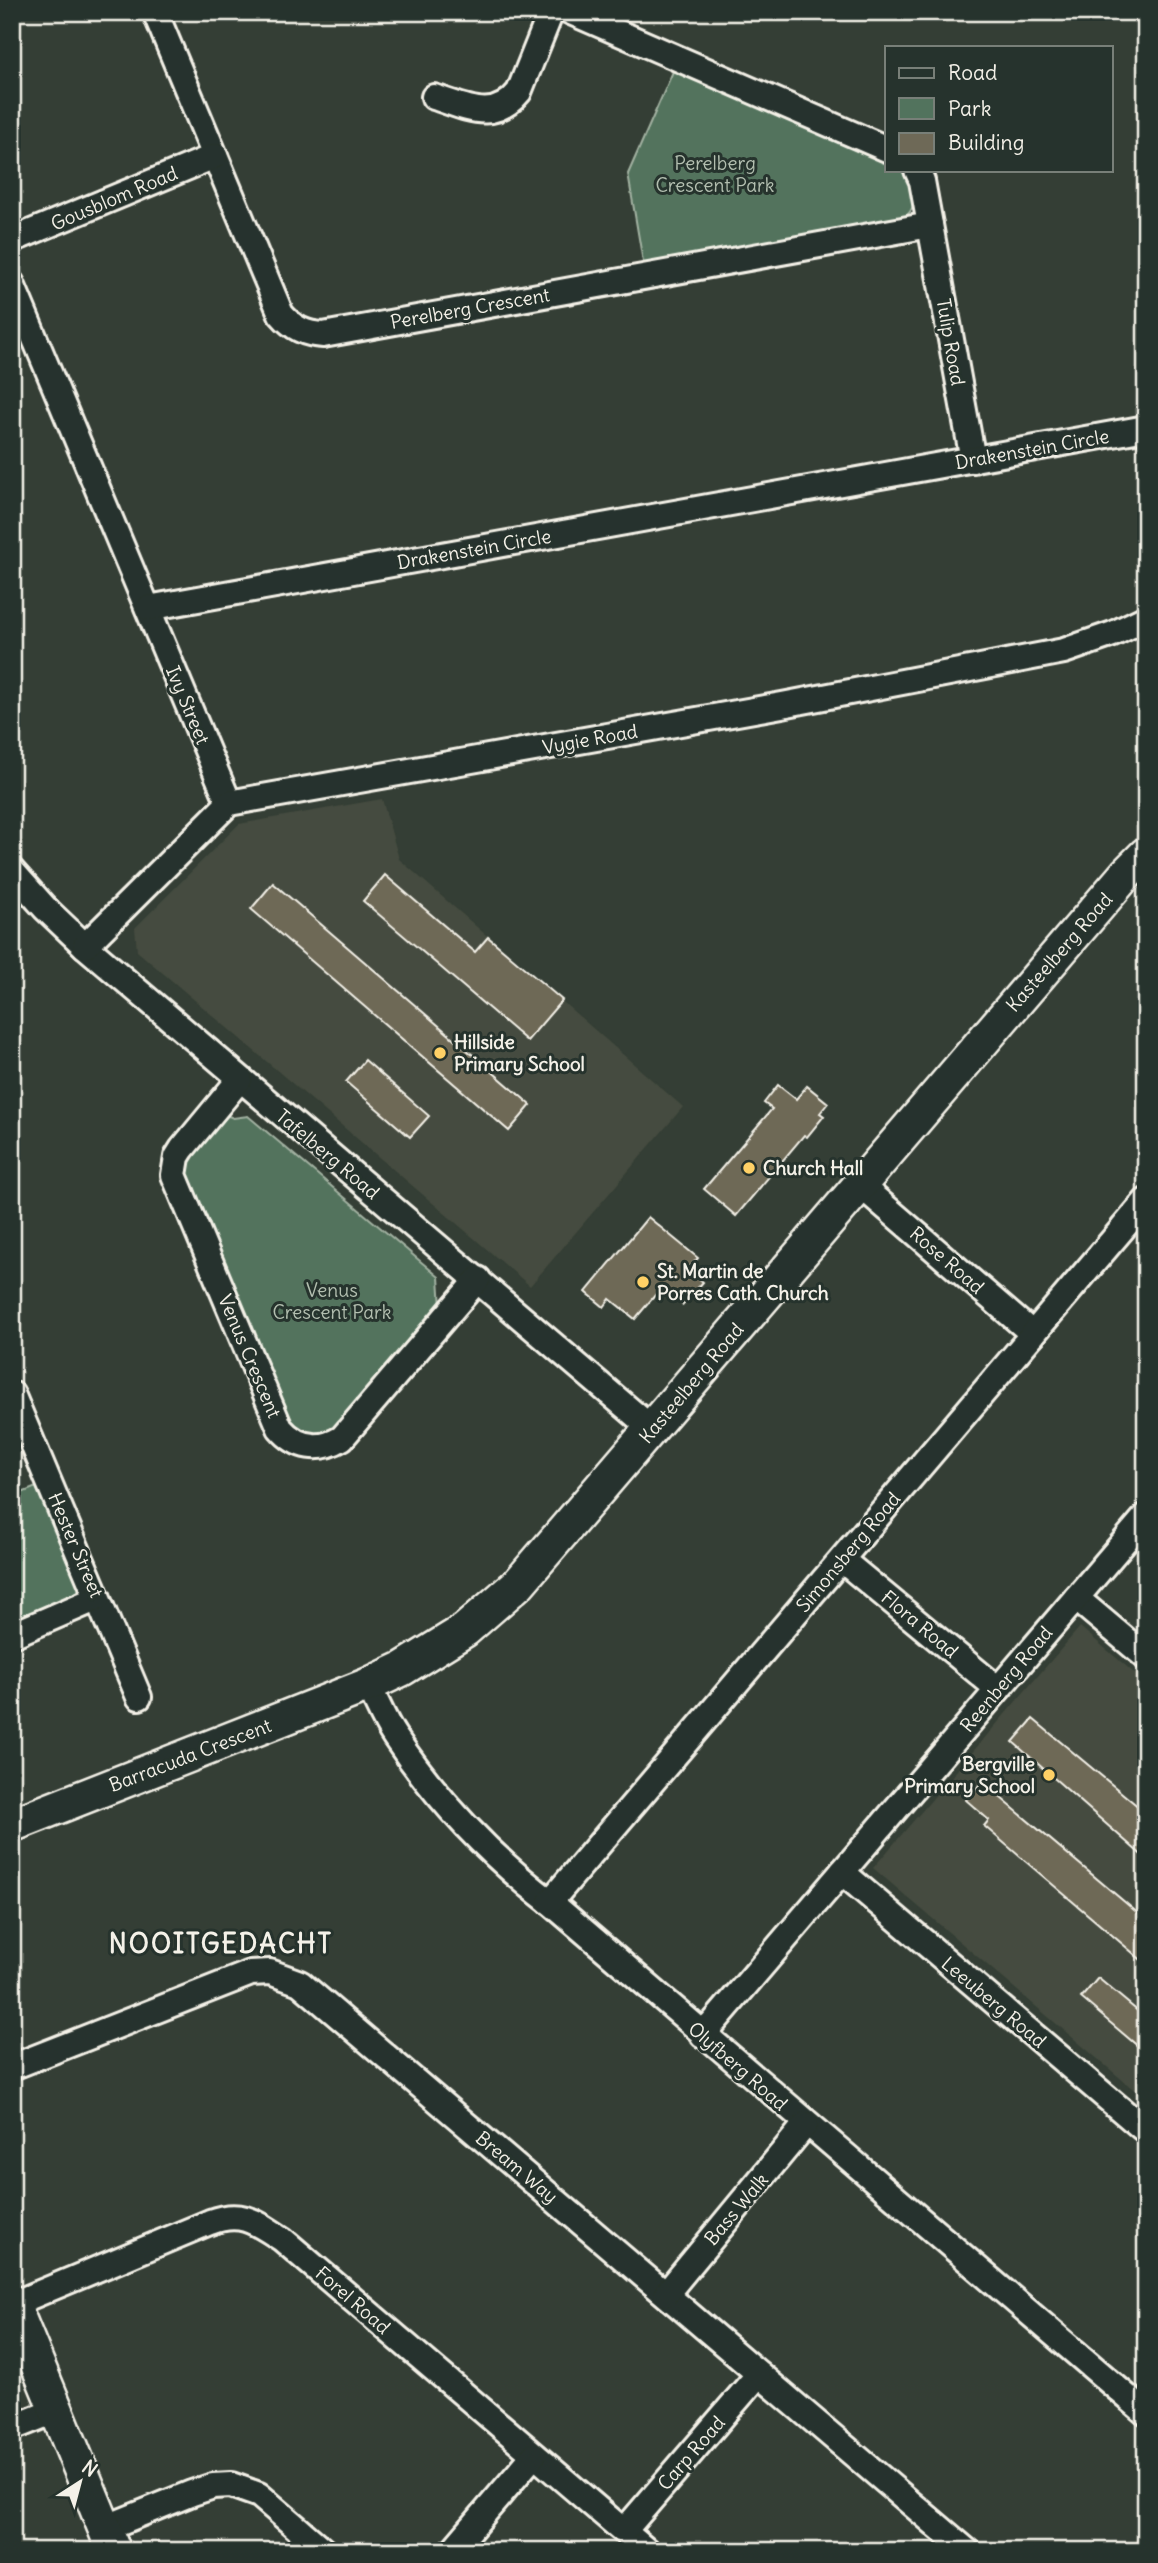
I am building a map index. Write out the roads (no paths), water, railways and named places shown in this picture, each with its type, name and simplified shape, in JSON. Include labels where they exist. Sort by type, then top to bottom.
[{"type":"street","name":"Perelberg Crescent","points":[[155,12],[281,314],[293,326],[312,334],[323,335],[930,225]]},
{"type":"street","points":[[434,97],[484,112],[512,100],[519,92],[551,12]]},
{"type":"street","points":[[571,12],[885,148]]},
{"type":"street","name":"Gousblom Road","points":[[12,240],[215,156]]},
{"type":"street","points":[[918,172],[930,225]]},
{"type":"street","name":"Tulip Road","points":[[930,225],[973,460]]},
{"type":"street","points":[[12,284],[148,608]]},
{"type":"street","name":"Drakenstein Circle","points":[[148,608],[1146,428]]},
{"type":"street","name":"Ivy Street","points":[[148,608],[229,803]]},
{"type":"street","name":"Vygie Road","points":[[229,803],[782,705],[1064,651],[1113,634],[1146,618]]},
{"type":"street","points":[[85,946],[229,803]]},
{"type":"street","name":"Kasteelberg Road","points":[[368,1685],[435,1650],[493,1608],[519,1583],[1117,884],[1146,854]]},
{"type":"street","name":"Tafelberg Road","points":[[12,871],[45,908],[85,946],[652,1429]]},
{"type":"street","name":"Venus Crescent","points":[[240,1079],[181,1149],[174,1175],[280,1428],[286,1435],[312,1447],[333,1443],[342,1438],[478,1279]]},
{"type":"street","name":"Rose Road","points":[[860,1185],[1033,1334]]},
{"type":"street","name":"Simonsberg Road","points":[[550,1902],[1146,1201]]},
{"type":"street","name":"Hester Street","points":[[12,1394],[139,1697]]},
{"type":"street","name":"Reenberg Road","points":[[703,2035],[1146,1516]]},
{"type":"street","name":"Flora Road","points":[[842,1560],[998,1689]]},
{"type":"street","points":[[12,1635],[98,1598]]},
{"type":"street","points":[[1076,1598],[1146,1657]]},
{"type":"street","name":"Barracuda Crescent","points":[[12,1825],[368,1685]]},
{"type":"street","name":"Olyfberg Road","points":[[368,1685],[394,1736],[430,1783],[515,1875],[550,1902],[1146,2413]]},
{"type":"street","name":"Leeuberg Road","points":[[842,1872],[1146,2131]]},
{"type":"street","name":"Bream Way","points":[[12,2067],[251,1973],[270,1972],[300,1983],[967,2551]]},
{"type":"street","name":"Bass Walk","points":[[666,2294],[806,2124]]},
{"type":"street","name":"Forel Road","points":[[13,2303],[210,2222],[224,2217],[240,2216],[282,2239],[647,2551]]},
{"type":"street","points":[[13,2303],[109,2540],[192,2493],[213,2486],[231,2485],[258,2495],[324,2551]]},
{"type":"street","name":"Carp Road","points":[[624,2531],[759,2374]]},
{"type":"street","points":[[12,2428],[57,2410]]},
{"type":"street","points":[[452,2551],[534,2455]]},
{"type":"place","name":"Hillside Primary School","points":[[440,1053]]},
{"type":"place","name":"Church Hall","points":[[749,1168]]},
{"type":"place","name":"St. Martin de Porres Cath. Church","points":[[643,1282]]},
{"type":"place","name":"Bergville Primary School","points":[[1049,1775]]},
{"type":"district","name":"NOOITGEDACHT","points":[[221,1943]]},
{"type":"park label","name":"Perelberg Crescent Park","points":[[715,174]]},
{"type":"park label","name":"Venus Crescent Park","points":[[332,1301]]}]
